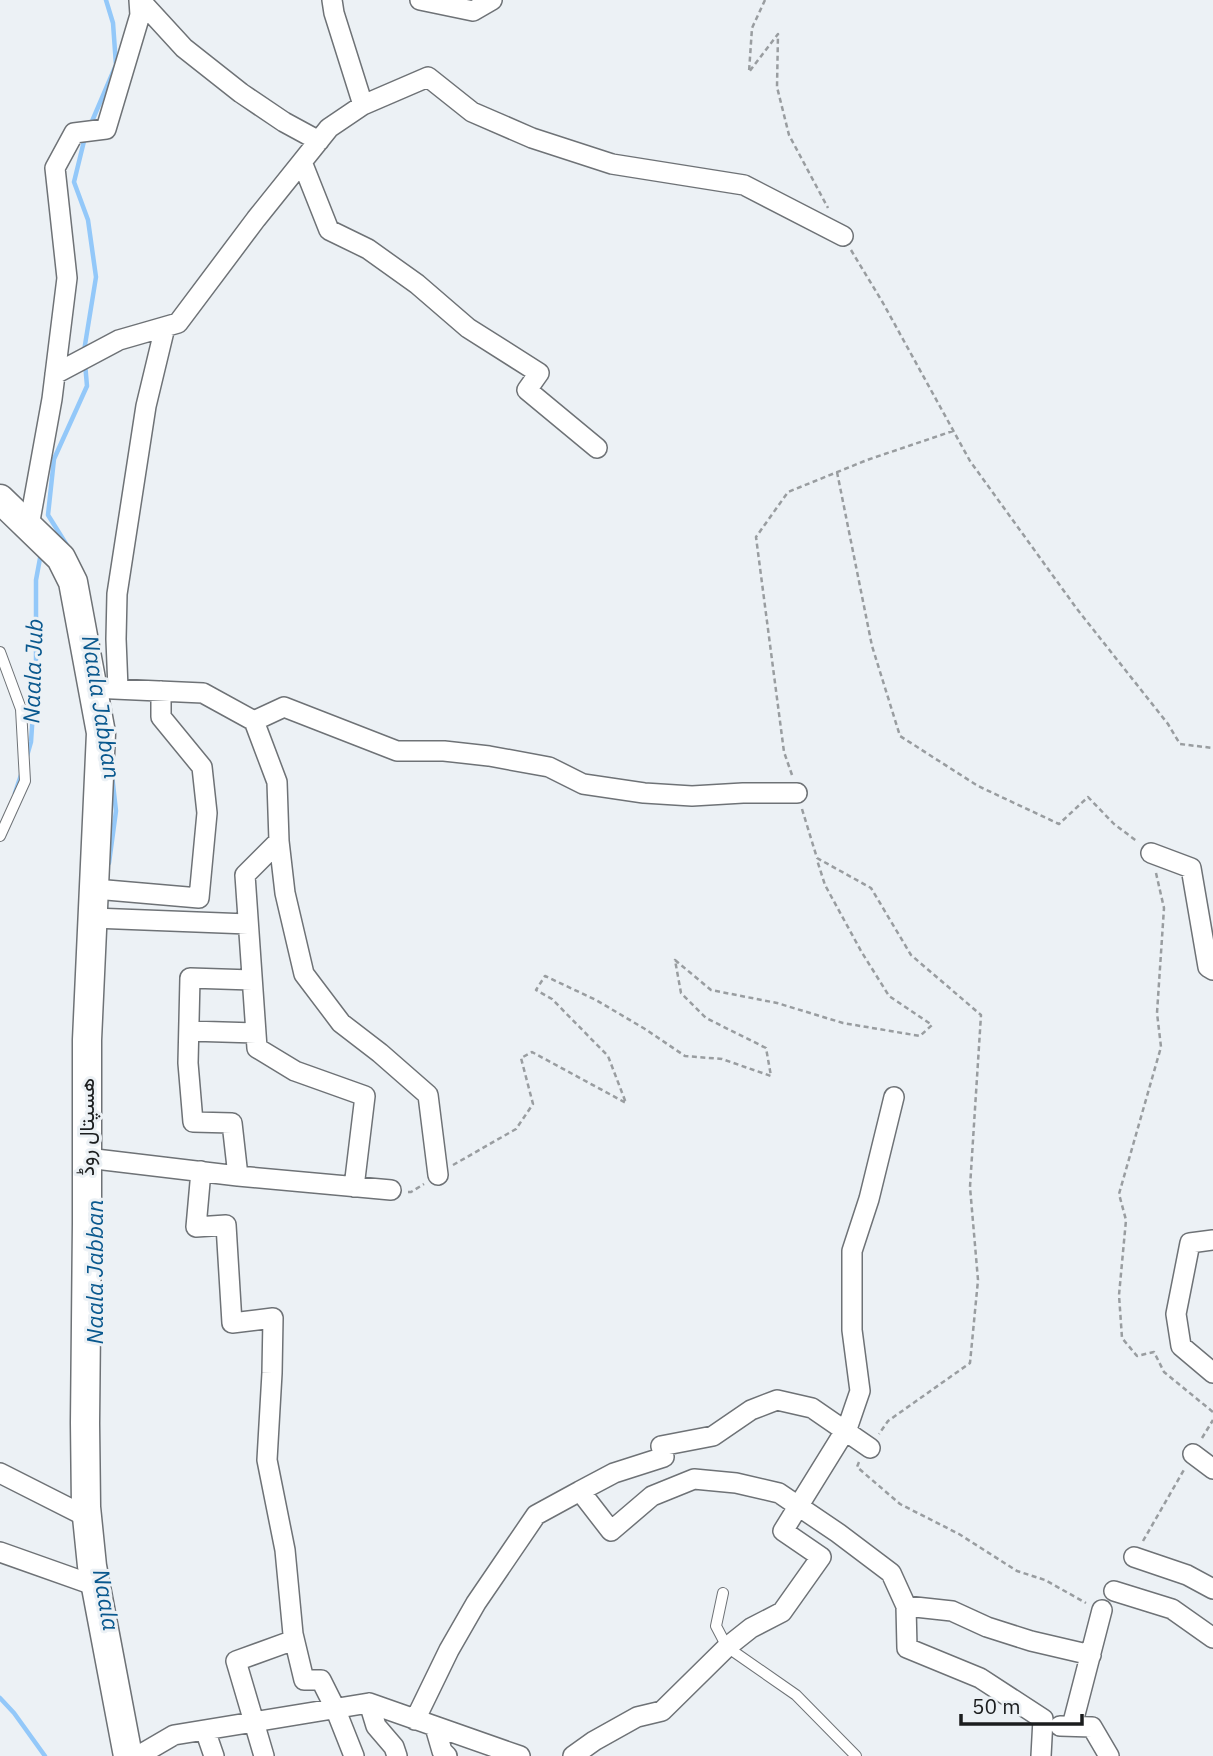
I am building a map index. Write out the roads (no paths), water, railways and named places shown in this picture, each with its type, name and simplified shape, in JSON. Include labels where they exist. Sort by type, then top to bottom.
[{"type":"main road","points":[[0,499],[29,526]]},
{"type":"main road","name":"ھسپتال روڈ","points":[[29,526],[61,558],[73,582],[105,688],[101,733],[102,890],[87,1040],[87,1517],[96,1586],[128,1756]]},
{"type":"street","points":[[29,526],[55,374],[67,278],[55,168],[74,133],[106,129],[140,15],[140,0]]},
{"type":"street","points":[[140,0],[184,48],[252,100],[319,141]]},
{"type":"street","points":[[332,0],[363,105]]},
{"type":"street","points":[[420,0],[473,11],[492,0]]},
{"type":"street","points":[[55,374],[119,340],[178,323],[329,128],[363,105],[428,77],[472,112],[532,138],[612,164],[744,185],[843,236]]},
{"type":"street","points":[[302,162],[329,230],[368,249],[417,284],[468,328],[539,373],[527,390],[597,448]]},
{"type":"street","points":[[165,327],[146,406],[117,594],[116,639],[105,688],[203,693],[254,720],[277,782],[279,841],[285,893],[304,974],[341,1023],[428,1096],[438,1175]]},
{"type":"street","points":[[102,890],[200,898],[207,813],[202,767],[161,717],[161,691]]},
{"type":"street","points":[[254,720],[284,707],[397,751],[444,751],[489,756],[549,767],[583,784],[644,793],[692,796],[797,793]]},
{"type":"street","points":[[279,841],[245,874],[257,1048],[295,1071],[365,1096],[354,1187]]},
{"type":"street","points":[[1151,853],[1191,868],[1208,967],[1213,970]]},
{"type":"street","points":[[100,918],[248,924]]},
{"type":"street","points":[[238,1176],[232,1123],[192,1122],[188,1063],[190,978],[252,980]]},
{"type":"street","points":[[189,1031],[256,1033]]},
{"type":"street","points":[[586,1753],[594,1741],[637,1717],[662,1711],[727,1647],[751,1628],[782,1612],[821,1557],[783,1531],[845,1431],[860,1391],[852,1330],[852,1251],[869,1199],[894,1097]]},
{"type":"street","points":[[87,1158],[391,1190]]},
{"type":"street","points":[[201,1171],[196,1227],[226,1225],[232,1323],[273,1318],[267,1460],[285,1550],[295,1640],[304,1680],[321,1681],[354,1756]]},
{"type":"street","points":[[1213,1240],[1190,1243],[1176,1314],[1181,1346],[1213,1373]]},
{"type":"street","points":[[415,1720],[449,1650],[476,1603],[536,1515],[614,1474],[664,1458],[661,1446],[713,1436],[751,1410],[777,1400],[812,1408],[870,1448]]},
{"type":"street","points":[[1193,1454],[1213,1469]]},
{"type":"street","points":[[0,1474],[87,1517]]},
{"type":"street","points":[[580,1492],[611,1531],[652,1496],[694,1479],[736,1483],[779,1493],[891,1573],[906,1606],[907,1648],[980,1678],[1043,1719],[1041,1756]]},
{"type":"street","points":[[0,1552],[96,1586]]},
{"type":"street","points":[[1134,1557],[1187,1575],[1213,1589]]},
{"type":"street","points":[[1114,1591],[1172,1609],[1213,1638]]},
{"type":"street","points":[[906,1606],[952,1611],[987,1627],[1031,1641],[1091,1655]]},
{"type":"street","points":[[1072,1726],[1102,1610]]},
{"type":"street","points":[[264,1756],[236,1661],[295,1640]]},
{"type":"street","points":[[369,1703],[376,1726],[394,1747],[397,1756]]},
{"type":"street","points":[[138,1756],[174,1735],[369,1703],[500,1752],[520,1756]]},
{"type":"street","points":[[1043,1725],[1092,1727],[1109,1756]]},
{"type":"street","points":[[435,1727],[442,1751],[447,1756]]},
{"type":"street","points":[[205,1730],[214,1756]]},
{"type":"lane","points":[[0,652],[21,709],[25,781],[0,836]]},
{"type":"lane","points":[[723,1593],[716,1626],[727,1647],[796,1695],[856,1756]]},
{"type":"waterway","name":"Naala Jabban","points":[[90,126],[116,65],[113,23],[106,0]]},
{"type":"waterway","name":"Naala Jabban","points":[[84,351],[96,277],[88,220],[74,182],[85,137]]},
{"type":"waterway","name":"Naala Jabban","points":[[68,547],[48,515],[54,459],[87,386],[85,363]]},
{"type":"waterway","name":"Naala Jub","points":[[27,756],[31,742],[36,666],[36,580],[41,553]]},
{"type":"waterway","name":"Naala Jub","points":[[15,793],[21,775]]},
{"type":"waterway","name":"Naala Jabban","points":[[109,863],[116,811],[112,775]]},
{"type":"waterway","name":"Naala Jub","points":[[0,1698],[45,1756]]},
{"type":"water label","name":"Naala","points":[[106,1600]]}]
